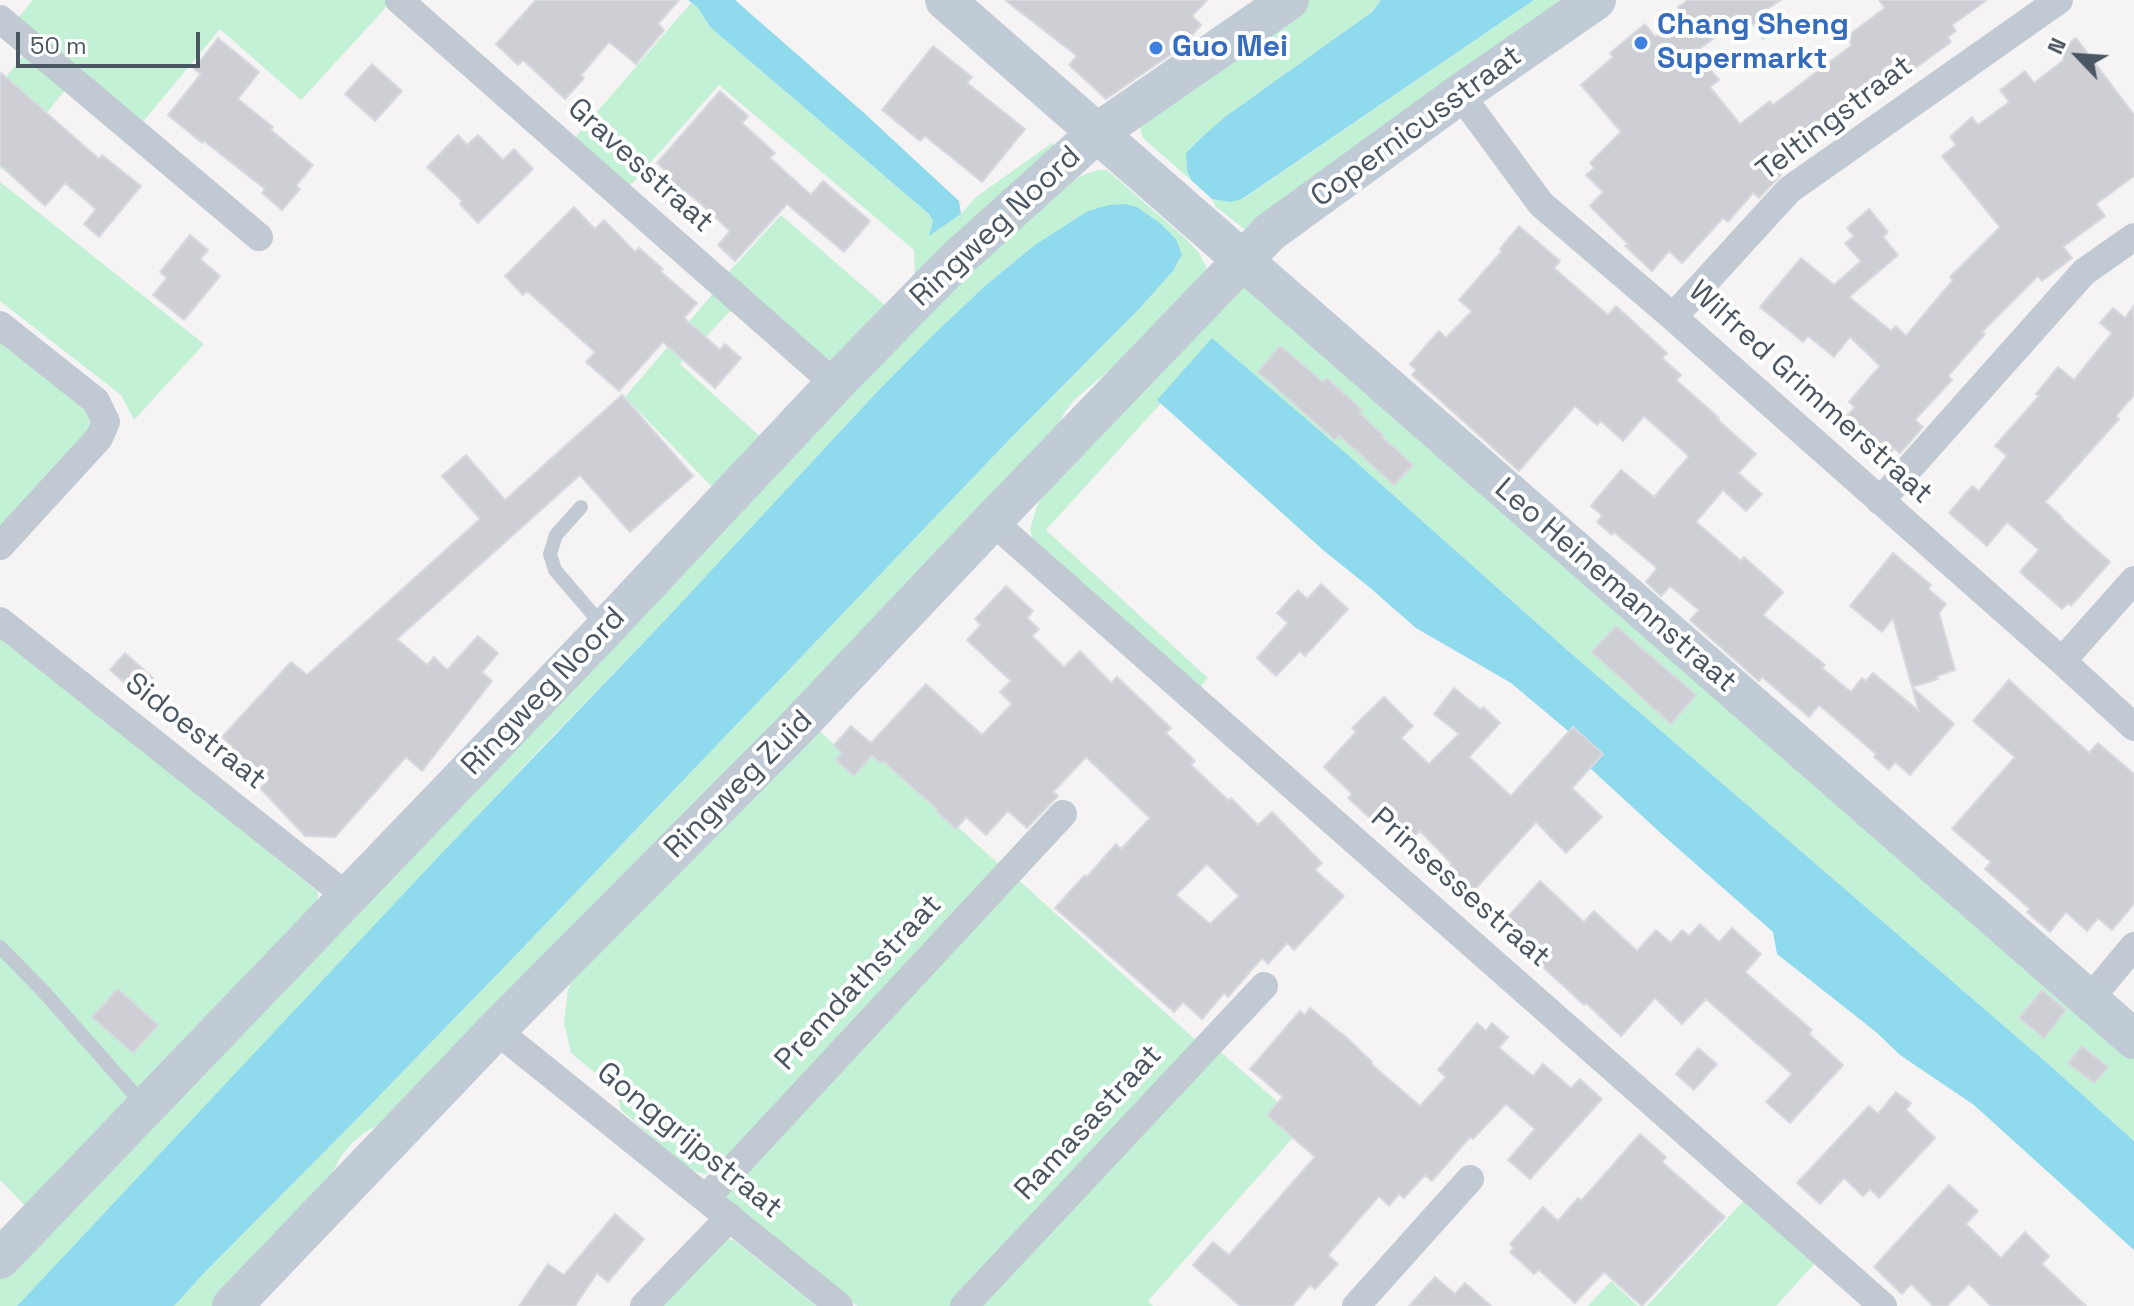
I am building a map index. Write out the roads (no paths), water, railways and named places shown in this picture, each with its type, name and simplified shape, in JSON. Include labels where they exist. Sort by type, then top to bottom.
[{"type":"street","name":"Gravesstraat","points":[[399,0],[835,384]]},
{"type":"street","name":"Leo Heinemannstraat","points":[[945,0],[2134,1039]]},
{"type":"street","name":"Copernicusstraat","points":[[1229,249],[1270,232],[1596,0]]},
{"type":"street","name":"Teltingstraat","points":[[1673,317],[1789,190],[2059,0]]},
{"type":"street","name":"Ringweg Noord","points":[[0,1259],[956,260],[1097,133],[1267,6]]},
{"type":"street","points":[[0,19],[259,237]]},
{"type":"street","name":"Wilfred Grimmerstraat","points":[[1460,94],[1541,204],[1673,317],[2134,727]]},
{"type":"street","points":[[1880,501],[2084,272],[2134,237]]},
{"type":"street","name":"Ringweg Zuid","points":[[232,1306],[496,1030],[795,729],[992,521],[1229,249]]},
{"type":"street","points":[[0,325],[96,401],[106,422],[99,438],[0,546]]},
{"type":"street","name":"Prinsessestraat","points":[[992,521],[1883,1306]]},
{"type":"street","points":[[2062,661],[2134,580]]},
{"type":"street","name":"Sidoestraat","points":[[0,621],[348,897]]},
{"type":"street","name":"Premdathstraat","points":[[706,1198],[1063,814]]},
{"type":"street","points":[[2089,1000],[2134,946]]},
{"type":"street","name":"Ramasastraat","points":[[964,1306],[1264,986]]},
{"type":"street","name":"Gonggrijpstraat","points":[[496,1030],[839,1306]]},
{"type":"street","points":[[1356,1306],[1470,1179]]},
{"type":"street","points":[[644,1306],[730,1217]]},
{"type":"lane","points":[[581,507],[556,535],[550,554],[555,570],[605,629]]},
{"type":"lane","points":[[0,947],[44,992],[145,1108]]},
{"type":"water","points":[[688,0],[735,0],[959,201],[961,214],[929,236],[933,221],[929,214],[710,27],[698,8]]},
{"type":"water","points":[[1381,0],[1534,0],[1242,199],[1230,202],[1212,199],[1191,180],[1186,153],[1203,136],[1226,116],[1372,12]]},
{"type":"water","points":[[1125,204],[1137,207],[1176,239],[1182,255],[1173,271],[174,1306],[17,1306],[934,334],[1036,244],[1088,211]]},
{"type":"water","points":[[1212,338],[2134,1141],[2134,1250],[1974,1105],[1900,1055],[1876,1032],[1777,954],[1773,932],[1590,768],[1592,751],[1511,683],[1416,628],[1323,550],[1157,400]]},
{"type":"place","name":"Chang Sheng Supermarkt","points":[[1641,43]]},
{"type":"place","name":"Guo Mei","points":[[1156,48]]}]
